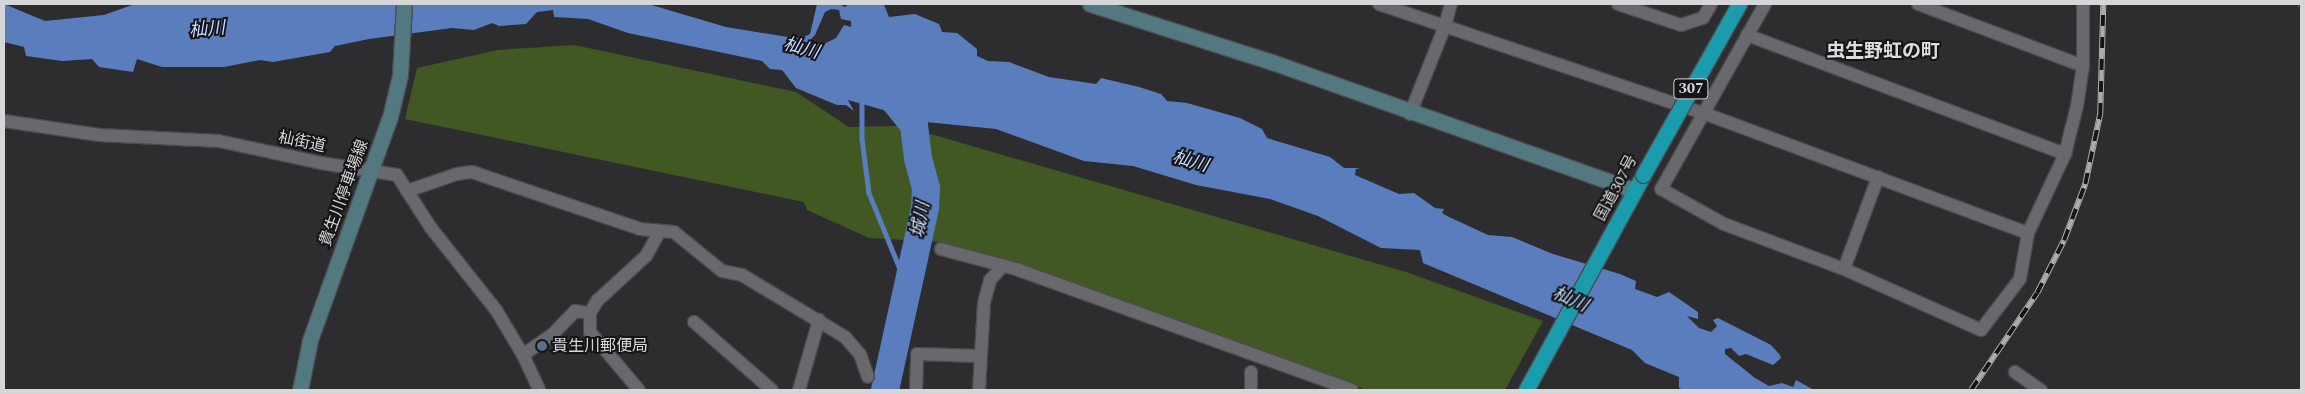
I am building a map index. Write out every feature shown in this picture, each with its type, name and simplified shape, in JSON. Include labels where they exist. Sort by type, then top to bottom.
[{"type":"highway","name":"国道307号","points":[[1526,390],[1623,212],[1633,190],[1739,4]]},
{"type":"street","name":"貴生川停車場線","points":[[300,390],[310,340],[390,117],[400,75],[404,4]]},
{"type":"street","points":[[1090,4],[1272,62],[1410,114],[1633,190]]},
{"type":"street","points":[[1379,4],[1703,113],[2028,233]]},
{"type":"street","points":[[1410,114],[1445,26],[1451,4]]},
{"type":"street","points":[[1618,4],[1681,24],[1702,18],[1711,4]]},
{"type":"street","points":[[1765,4],[1661,189],[1724,224],[1844,269],[1981,330],[2020,279],[2028,233],[2065,154],[2078,106],[2083,66],[2083,4]]},
{"type":"street","points":[[1918,4],[2083,66]]},
{"type":"street","points":[[1747,35],[2065,154]]},
{"type":"street","name":"杣街道","points":[[4,121],[99,135],[219,141],[397,175],[431,228],[480,286],[523,355],[539,390]]},
{"type":"street","points":[[407,191],[457,174],[472,172],[573,208],[659,233],[681,234],[722,271],[742,276],[819,320],[852,344],[860,354],[868,377]]},
{"type":"street","points":[[1844,269],[1878,177]]},
{"type":"street","points":[[639,390],[590,332],[590,313],[597,302],[646,256],[659,233]]},
{"type":"street","points":[[941,249],[1003,266],[1352,390]]},
{"type":"street","points":[[979,390],[984,303],[990,280],[1003,266]]},
{"type":"street","points":[[523,355],[552,335],[575,312],[590,313]]},
{"type":"street","points":[[798,390],[819,320]]},
{"type":"street","points":[[694,322],[772,390]]},
{"type":"street","points":[[916,390],[917,354],[980,356]]},
{"type":"street","points":[[1250,390],[1251,372]]},
{"type":"street","points":[[2016,372],[2041,390]]},
{"type":"green space","points":[[574,45],[796,92],[849,127],[899,126],[934,135],[1406,272],[1543,321],[1505,390],[1367,390],[1215,333],[941,242],[869,238],[807,210],[804,202],[405,119],[417,68],[498,50]]},
{"type":"water","name":"杣川","points":[[4,4],[45,21],[104,15],[135,4],[648,4],[726,27],[800,39],[810,34],[817,4],[839,4],[845,7],[849,4],[884,5],[889,17],[915,14],[939,24],[942,32],[957,33],[977,49],[977,56],[988,61],[1009,62],[1049,77],[1096,84],[1101,78],[1161,94],[1167,101],[1187,103],[1240,118],[1262,129],[1267,138],[1330,157],[1344,168],[1361,168],[1356,169],[1355,175],[1399,194],[1414,193],[1435,208],[1444,209],[1442,213],[1447,216],[1488,235],[1512,237],[1553,254],[1620,274],[1636,281],[1635,289],[1657,297],[1669,292],[1698,312],[1698,319],[1687,316],[1699,328],[1711,332],[1717,326],[1713,320],[1718,318],[1771,345],[1781,358],[1773,365],[1746,354],[1739,356],[1731,348],[1725,349],[1725,354],[1755,378],[1769,386],[1782,383],[1793,387],[1796,380],[1814,390],[1684,390],[1679,388],[1679,377],[1645,363],[1632,350],[1423,263],[1420,250],[1381,248],[1318,216],[1270,199],[1196,185],[1133,166],[1084,161],[996,129],[926,122],[848,100],[854,111],[846,105],[837,105],[796,88],[782,70],[770,69],[762,61],[628,33],[588,19],[554,17],[553,10],[537,12],[526,24],[499,26],[492,23],[474,30],[452,28],[369,39],[335,46],[330,52],[273,62],[260,60],[224,67],[162,67],[137,59],[133,72],[99,67],[92,59],[62,61],[26,56],[24,47],[4,42]],"holes":[[[831,9],[839,10],[841,19],[851,21],[851,27],[844,25],[836,38],[824,44],[808,42],[815,35],[825,12]]]},
{"type":"waterway","name":"城川","points":[[885,390],[925,208],[926,188],[918,158],[914,125],[886,90]]},
{"type":"waterway","points":[[862,101],[862,139],[869,193],[907,286]]},
{"type":"railway","points":[[1971,390],[2037,293],[2064,240],[2085,184],[2100,114],[2103,4]]},
{"type":"place","name":"貴生川郵便局","points":[[542,346]]},
{"type":"district","name":"虫生野虹の町","points":[[1883,52]]}]
